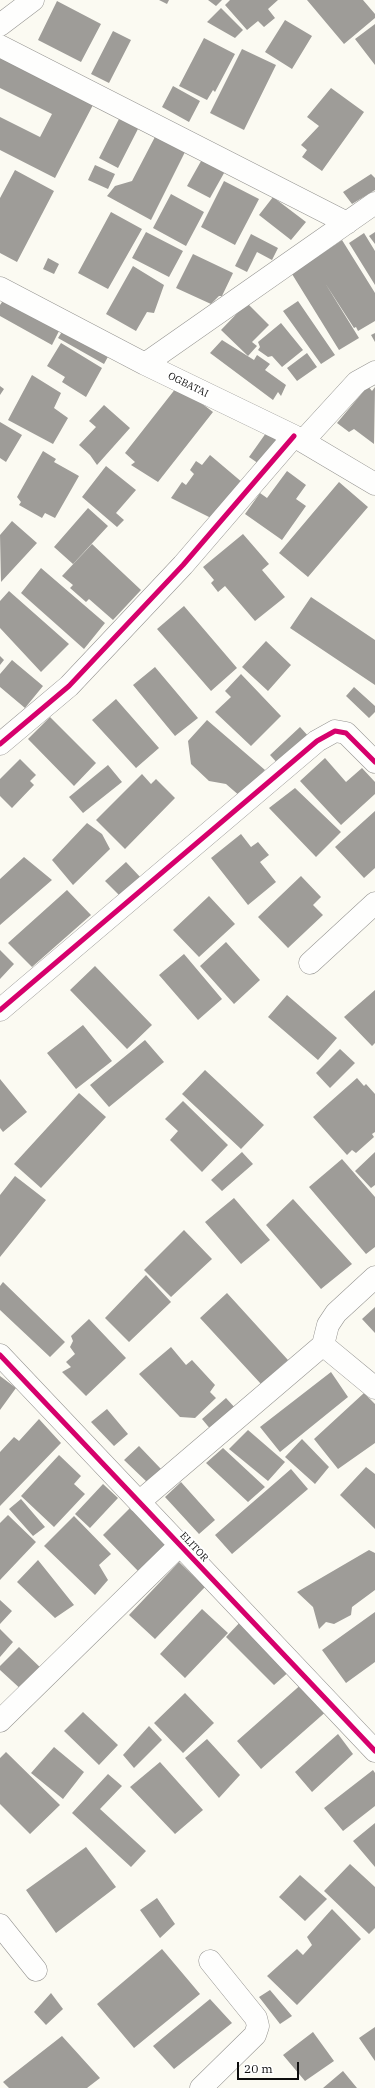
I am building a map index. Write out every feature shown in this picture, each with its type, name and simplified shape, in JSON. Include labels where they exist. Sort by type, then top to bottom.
[{"type":"street","points":[[0,25],[33,0]]},
{"type":"street","points":[[0,46],[347,223]]},
{"type":"street","points":[[145,364],[375,203]]},
{"type":"street","name":"OGBATAI","points":[[0,288],[145,364],[299,439],[375,484]]},
{"type":"street","points":[[0,744],[69,686],[299,439],[357,382],[375,372]]},
{"type":"street","points":[[0,1010],[317,741],[335,731],[346,733],[375,762]]},
{"type":"street","points":[[310,963],[375,903]]},
{"type":"street","points":[[139,1502],[323,1345],[328,1325],[336,1313],[375,1277]]},
{"type":"street","points":[[323,1345],[375,1388]]},
{"type":"street","name":"ELITOR","points":[[3,1363],[139,1502],[375,1751]]},
{"type":"street","points":[[0,1721],[180,1545]]},
{"type":"street","points":[[0,1925],[36,1970]]},
{"type":"street","points":[[202,2088],[255,2035],[258,2026],[256,2018],[210,1961]]},
{"type":"building","points":[[159,0],[169,0],[167,4]]},
{"type":"building","points":[[208,0],[222,0],[216,6]]},
{"type":"building","points":[[230,0],[278,0],[268,9],[275,18],[264,27],[258,21],[247,30],[225,5]]},
{"type":"building","points":[[307,0],[363,0],[375,14],[375,18],[344,44]]},
{"type":"building","points":[[57,1],[101,24],[81,62],[38,40]]},
{"type":"building","points":[[221,8],[243,30],[235,38],[207,22]]},
{"type":"building","points":[[285,20],[312,36],[292,69],[265,52]]},
{"type":"building","points":[[375,24],[375,65],[355,39]]},
{"type":"building","points":[[113,31],[131,40],[109,83],[91,74]]},
{"type":"building","points":[[204,38],[235,54],[215,92],[213,90],[207,100],[179,86]]},
{"type":"building","points":[[242,49],[276,65],[244,130],[210,113]]},
{"type":"building","points":[[0,56],[94,103],[55,178],[0,150],[0,117],[40,137],[52,114],[0,88]]},
{"type":"building","points":[[173,86],[200,101],[189,122],[162,107]]},
{"type":"building","points":[[331,88],[364,112],[322,171],[302,157],[307,150],[301,145],[319,126],[307,117]]},
{"type":"building","points":[[121,115],[140,125],[118,168],[99,158]]},
{"type":"building","points":[[157,133],[187,148],[151,220],[107,196],[115,186],[132,181]]},
{"type":"building","points":[[205,154],[228,166],[210,198],[187,186]]},
{"type":"building","points":[[95,165],[115,174],[108,189],[88,180]]},
{"type":"building","points":[[15,170],[54,191],[17,262],[0,253],[0,198]]},
{"type":"building","points":[[371,174],[375,178],[375,190],[352,204],[343,192]]},
{"type":"building","points":[[224,181],[259,199],[235,245],[201,227]]},
{"type":"building","points":[[171,194],[204,212],[186,246],[153,228]]},
{"type":"building","points":[[273,197],[306,222],[291,240],[259,215]]},
{"type":"building","points":[[111,212],[142,229],[108,289],[78,273]]},
{"type":"building","points":[[146,232],[183,251],[169,277],[132,258]]},
{"type":"building","points":[[375,232],[375,244],[369,236]]},
{"type":"building","points":[[364,233],[375,251],[375,285],[349,243]]},
{"type":"building","points":[[251,234],[278,248],[272,260],[257,252],[247,272],[235,266]]},
{"type":"building","points":[[342,240],[375,293],[375,321],[358,331],[356,327],[354,328],[325,283],[359,338],[339,350],[292,274]]},
{"type":"building","points":[[193,254],[233,273],[222,296],[219,296],[211,304],[176,288]]},
{"type":"building","points":[[48,258],[59,264],[54,274],[43,269]]},
{"type":"building","points":[[133,266],[164,285],[154,313],[147,312],[136,331],[106,314]]},
{"type":"building","points":[[6,296],[61,327],[52,345],[0,316],[0,305]]},
{"type":"building","points":[[298,301],[335,355],[321,364],[283,311]]},
{"type":"building","points":[[247,303],[269,325],[252,342],[257,346],[248,356],[221,330]]},
{"type":"building","points":[[281,323],[303,350],[282,367],[272,356],[268,357],[258,350],[260,347],[258,342]]},
{"type":"building","points":[[65,327],[110,353],[104,364],[58,338]]},
{"type":"building","points":[[375,333],[375,342],[371,335]]},
{"type":"building","points":[[222,340],[254,360],[257,355],[270,364],[265,370],[286,385],[281,396],[278,392],[273,400],[210,353]]},
{"type":"building","points":[[61,343],[102,368],[86,397],[62,382],[65,377],[47,366]]},
{"type":"building","points":[[307,353],[317,367],[297,381],[287,368]]},
{"type":"building","points":[[32,375],[61,393],[54,408],[68,418],[53,444],[8,420]]},
{"type":"building","points":[[0,386],[4,389],[0,395]]},
{"type":"building","points":[[368,386],[372,391],[375,387],[374,444],[354,429],[349,432],[337,423]]},
{"type":"building","points":[[176,388],[184,390],[213,412],[158,482],[131,465],[135,462],[125,453]]},
{"type":"building","points":[[104,405],[130,428],[97,465],[90,455],[79,445],[96,427],[89,421]]},
{"type":"building","points":[[0,422],[22,435],[6,462],[0,458]]},
{"type":"building","points":[[266,433],[282,444],[265,468],[249,457]]},
{"type":"building","points":[[43,451],[56,459],[54,462],[79,476],[55,518],[45,513],[42,518],[19,505],[21,502],[17,497]]},
{"type":"building","points":[[210,455],[243,483],[215,520],[171,498],[182,482],[186,485],[194,474],[190,470],[196,461],[202,465]]},
{"type":"building","points":[[106,466],[136,490],[116,513],[124,520],[117,527],[82,497]]},
{"type":"building","points":[[287,471],[306,485],[296,499],[306,506],[282,540],[245,514],[260,493],[267,498]]},
{"type":"building","points":[[339,482],[368,507],[308,577],[279,553]]},
{"type":"building","points":[[88,508],[108,526],[73,564],[54,547]]},
{"type":"building","points":[[12,521],[37,543],[1,582],[0,535]]},
{"type":"building","points":[[243,534],[269,564],[262,570],[285,597],[255,621],[225,586],[218,592],[211,583],[214,580],[203,567]]},
{"type":"building","points":[[92,544],[141,590],[113,620],[89,599],[86,602],[70,588],[73,585],[62,576]]},
{"type":"building","points":[[41,568],[105,623],[84,649],[21,593]]},
{"type":"building","points":[[9,591],[69,644],[41,672],[0,628],[0,601]]},
{"type":"building","points":[[311,597],[375,640],[375,685],[290,628]]},
{"type":"building","points":[[184,606],[237,668],[211,691],[157,629]]},
{"type":"building","points":[[266,641],[291,665],[268,691],[242,667]]},
{"type":"building","points":[[0,656],[4,660],[0,665]]},
{"type":"building","points":[[12,660],[43,686],[25,708],[0,687],[0,674]]},
{"type":"building","points":[[155,667],[198,718],[175,736],[133,685]]},
{"type":"building","points":[[241,674],[281,716],[251,746],[215,712],[231,697],[225,691]]},
{"type":"building","points":[[354,687],[375,706],[375,712],[369,718],[346,696]]},
{"type":"building","points":[[116,699],[159,748],[136,768],[92,720]]},
{"type":"building","points":[[50,717],[96,763],[74,786],[28,739]]},
{"type":"building","points":[[207,720],[265,770],[241,797],[226,784],[209,781],[191,764],[188,741]]},
{"type":"building","points":[[300,727],[310,738],[280,766],[270,755]]},
{"type":"building","points":[[325,758],[346,782],[362,768],[375,782],[375,794],[341,825],[300,781]]},
{"type":"building","points":[[20,759],[36,775],[30,781],[34,785],[12,808],[0,796],[0,779]]},
{"type":"building","points":[[108,765],[122,782],[83,813],[69,797]]},
{"type":"building","points":[[142,774],[151,784],[156,779],[175,798],[125,849],[96,820]]},
{"type":"building","points":[[295,788],[341,832],[316,857],[269,808]]},
{"type":"building","points":[[375,811],[375,868],[364,878],[335,847]]},
{"type":"building","points":[[87,823],[102,834],[110,849],[73,885],[52,860]]},
{"type":"building","points":[[241,834],[251,847],[258,842],[269,855],[260,862],[276,882],[248,905],[211,858]]},
{"type":"building","points":[[24,857],[52,880],[0,925],[0,879]]},
{"type":"building","points":[[126,862],[142,879],[122,898],[105,881]]},
{"type":"building","points":[[301,876],[321,897],[313,905],[323,915],[288,948],[258,917]]},
{"type":"building","points":[[67,890],[91,915],[32,967],[8,943]]},
{"type":"building","points":[[209,896],[235,924],[199,957],[173,930]]},
{"type":"building","points":[[226,942],[260,980],[234,1004],[200,966]]},
{"type":"building","points":[[0,950],[14,964],[0,979]]},
{"type":"building","points":[[184,954],[222,999],[198,1020],[159,975]]},
{"type":"building","points":[[95,966],[152,1025],[127,1049],[70,990]]},
{"type":"building","points":[[375,990],[375,1043],[372,1046],[344,1017]]},
{"type":"building","points":[[287,995],[337,1038],[318,1060],[268,1017]]},
{"type":"building","points":[[83,1025],[112,1061],[76,1089],[47,1053]]},
{"type":"building","points":[[145,1040],[164,1062],[109,1107],[90,1085]]},
{"type":"building","points":[[340,1049],[355,1063],[330,1088],[316,1073]]},
{"type":"building","points":[[205,1070],[264,1125],[241,1149],[182,1094]]},
{"type":"building","points":[[357,1078],[364,1086],[366,1084],[375,1094],[375,1132],[372,1134],[374,1137],[356,1153],[352,1150],[347,1155],[313,1117]]},
{"type":"building","points":[[0,1079],[27,1112],[3,1132],[0,1128]]},
{"type":"building","points":[[79,1093],[106,1117],[41,1188],[14,1164]]},
{"type":"building","points":[[183,1101],[228,1145],[202,1172],[170,1140],[178,1131],[165,1119]]},
{"type":"building","points":[[242,1152],[253,1164],[222,1191],[211,1180]]},
{"type":"building","points":[[375,1152],[375,1185],[371,1188],[355,1171]]},
{"type":"building","points":[[342,1159],[375,1197],[375,1247],[366,1254],[309,1187]]},
{"type":"building","points":[[15,1176],[46,1200],[0,1257],[0,1195]]},
{"type":"building","points":[[234,1198],[270,1240],[241,1264],[205,1222]]},
{"type":"building","points":[[293,1199],[352,1264],[321,1289],[266,1225]]},
{"type":"building","points":[[184,1230],[212,1259],[171,1297],[144,1270]]},
{"type":"building","points":[[146,1275],[171,1302],[129,1342],[105,1318]]},
{"type":"building","points":[[3,1282],[65,1342],[50,1357],[0,1310],[0,1286]]},
{"type":"building","points":[[227,1293],[288,1360],[261,1384],[200,1318]]},
{"type":"building","points":[[375,1307],[375,1333],[362,1319]]},
{"type":"building","points":[[89,1319],[126,1358],[86,1396],[62,1372],[71,1367],[66,1362],[75,1354],[70,1347],[73,1341],[71,1336]]},
{"type":"building","points":[[171,1347],[186,1365],[192,1360],[215,1385],[210,1392],[216,1398],[195,1418],[180,1417],[139,1374]]},
{"type":"building","points":[[331,1372],[348,1397],[280,1452],[260,1427]]},
{"type":"building","points":[[0,1376],[16,1388],[0,1410]]},
{"type":"building","points":[[364,1393],[375,1404],[375,1443],[338,1469],[314,1439]]},
{"type":"building","points":[[226,1398],[237,1410],[212,1431],[202,1419]]},
{"type":"building","points":[[107,1409],[128,1434],[114,1446],[91,1422]]},
{"type":"building","points":[[39,1419],[61,1443],[0,1506],[0,1452],[14,1437],[19,1441]]},
{"type":"building","points":[[248,1430],[285,1462],[268,1481],[229,1449]]},
{"type":"building","points":[[302,1439],[329,1467],[315,1484],[285,1457]]},
{"type":"building","points":[[139,1446],[161,1469],[147,1482],[124,1460]]},
{"type":"building","points":[[223,1448],[265,1487],[248,1502],[206,1463]]},
{"type":"building","points":[[59,1455],[81,1476],[74,1484],[85,1494],[54,1527],[21,1496]]},
{"type":"building","points":[[366,1467],[375,1474],[375,1529],[340,1495]]},
{"type":"building","points":[[291,1469],[308,1489],[232,1554],[215,1535]]},
{"type":"building","points":[[181,1482],[215,1520],[199,1534],[165,1497]]},
{"type":"building","points":[[103,1484],[118,1498],[90,1528],[75,1514]]},
{"type":"building","points":[[21,1499],[45,1527],[33,1536],[9,1509]]},
{"type":"building","points":[[131,1507],[166,1544],[139,1572],[103,1535]]},
{"type":"building","points":[[8,1515],[36,1542],[0,1580],[0,1523]]},
{"type":"building","points":[[74,1516],[111,1554],[99,1565],[108,1580],[95,1595],[44,1546]]},
{"type":"building","points":[[369,1550],[375,1553],[375,1590],[352,1607],[351,1615],[334,1624],[326,1622],[319,1629],[313,1607],[297,1592]]},
{"type":"building","points":[[38,1560],[74,1605],[55,1618],[17,1582]]},
{"type":"building","points":[[179,1562],[205,1587],[155,1639],[129,1615]]},
{"type":"building","points":[[0,1600],[12,1611],[0,1624]]},
{"type":"building","points":[[202,1609],[228,1633],[185,1678],[160,1654]]},
{"type":"building","points":[[375,1612],[375,1662],[346,1683],[322,1650]]},
{"type":"building","points":[[243,1619],[291,1670],[274,1685],[226,1637]]},
{"type":"building","points":[[0,1629],[13,1642],[0,1657]]},
{"type":"building","points":[[19,1647],[44,1671],[24,1692],[0,1670],[0,1666]]},
{"type":"building","points":[[304,1682],[329,1709],[261,1769],[237,1741]]},
{"type":"building","points":[[185,1693],[214,1723],[183,1753],[154,1723]]},
{"type":"building","points":[[83,1712],[118,1745],[99,1765],[64,1731]]},
{"type":"building","points":[[149,1726],[162,1740],[134,1768],[123,1755]]},
{"type":"building","points":[[338,1734],[353,1754],[312,1792],[295,1772]]},
{"type":"building","points":[[207,1739],[240,1775],[219,1798],[185,1758]]},
{"type":"building","points":[[54,1747],[84,1772],[63,1799],[31,1773]]},
{"type":"building","points":[[6,1752],[60,1805],[30,1834],[0,1804],[0,1758]]},
{"type":"building","points":[[160,1762],[203,1810],[175,1834],[130,1787]]},
{"type":"building","points":[[373,1770],[375,1773],[375,1806],[343,1831],[324,1808]]},
{"type":"building","points":[[108,1774],[122,1786],[100,1809],[146,1851],[131,1867],[72,1813]]},
{"type":"building","points":[[375,1823],[375,1867],[353,1841]]},
{"type":"building","points":[[86,1847],[116,1887],[56,1933],[26,1890]]},
{"type":"building","points":[[350,1864],[375,1887],[375,1928],[369,1934],[324,1891]]},
{"type":"building","points":[[300,1875],[327,1899],[305,1921],[279,1897]]},
{"type":"building","points":[[157,1898],[175,1924],[160,1938],[140,1910]]},
{"type":"building","points":[[332,1909],[361,1939],[297,2005],[267,1976],[297,1949],[303,1955],[312,1945],[307,1937]]},
{"type":"building","points":[[162,1949],[200,1994],[134,2048],[97,2004]]},
{"type":"building","points":[[270,1990],[292,2016],[280,2024],[259,1997]]},
{"type":"building","points":[[51,1993],[63,2009],[46,2025],[34,2012]]},
{"type":"building","points":[[210,1999],[232,2023],[174,2069],[153,2046]]},
{"type":"building","points":[[375,2027],[375,2061],[359,2038]]},
{"type":"building","points":[[313,2032],[334,2061],[305,2081],[283,2055]]},
{"type":"building","points":[[62,2036],[100,2078],[87,2088],[9,2088],[3,2082]]},
{"type":"building","points":[[343,2071],[357,2088],[323,2088]]},
{"type":"cycle path","points":[[0,744],[69,686],[183,565],[294,436]]},
{"type":"cycle path","points":[[0,1010],[317,741],[335,731],[346,733],[375,762]]},
{"type":"cycle path","points":[[0,1355],[375,1751]]}]
